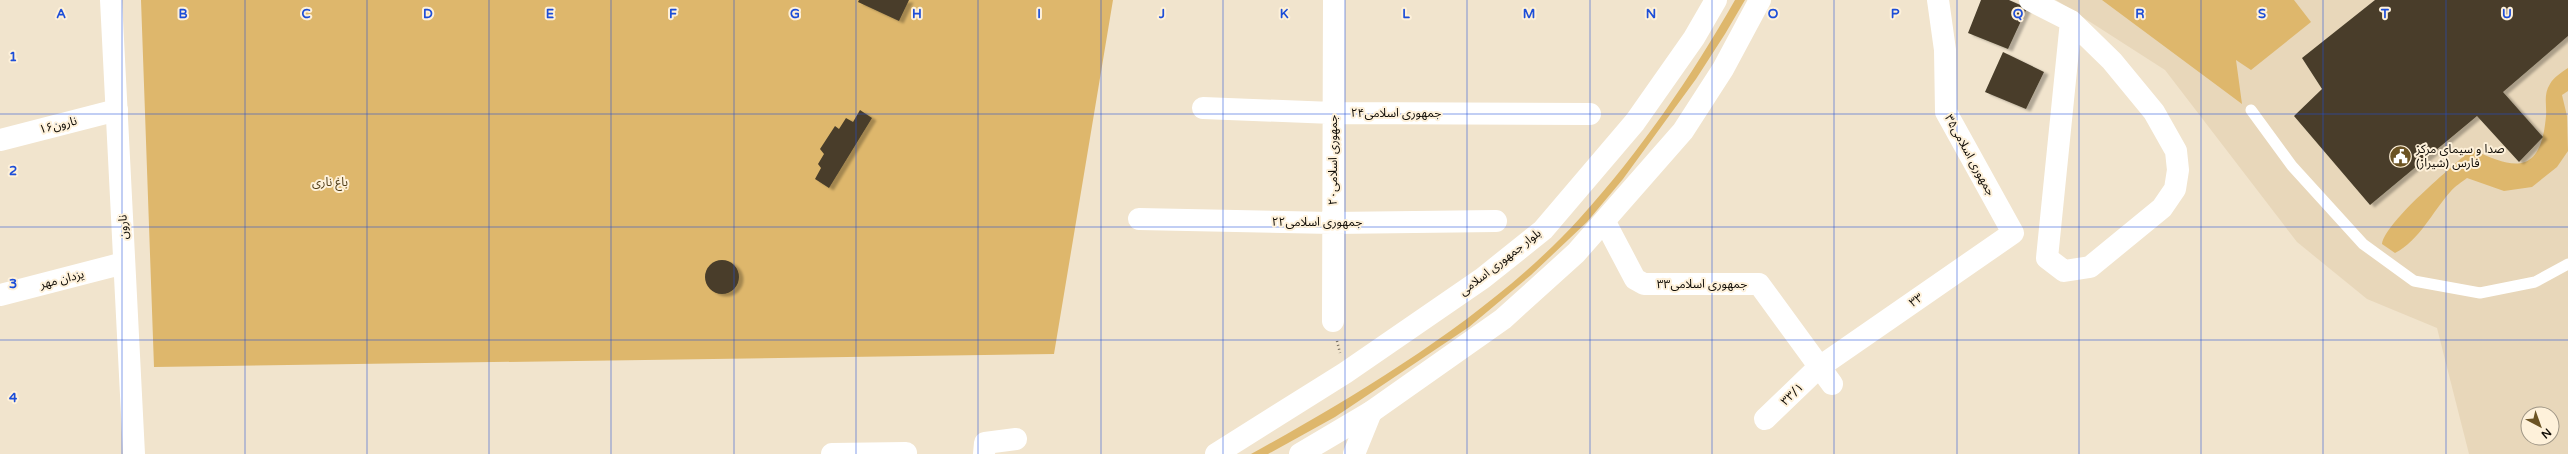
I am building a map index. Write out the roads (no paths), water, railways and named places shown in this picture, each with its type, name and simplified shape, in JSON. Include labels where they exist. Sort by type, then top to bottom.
[{"type":"street","name":"نارون","points":[[111,0],[134,454]]},
{"type":"street","name":"جمهوری اسلامی۲۰","points":[[1332,321],[1334,0]]},
{"type":"street","name":"بلوار جمهوری اسلامی","points":[[1216,454],[1344,373],[1483,278],[1542,230],[1634,122],[1694,38],[1716,0]]},
{"type":"street","points":[[1300,454],[1371,412],[1503,319],[1576,253],[1605,222],[1683,131],[1723,69],[1760,0]]},
{"type":"street","name":"جمهوری اسلامی۳۵","points":[[1938,0],[1945,50],[1946,112],[2013,233]]},
{"type":"street","points":[[2030,0],[2071,21],[2112,62],[2154,112],[2176,151],[2178,170],[2175,189],[2162,208],[2090,267],[2064,271],[2047,258],[2071,21]]},
{"type":"street","name":"جمهوری اسلامی۲۴","points":[[1203,108],[1333,113],[1590,114]]},
{"type":"street","name":"نارون۱۶","points":[[0,140],[117,110]]},
{"type":"street","name":"جمهوری اسلامی۲۲","points":[[1138,220],[1333,224],[1496,221]]},
{"type":"street","name":"جمهوری اسلامی۳۳","points":[[1605,222],[1635,279],[1644,284],[1759,284],[1825,376]]},
{"type":"street","name":"۳۳","points":[[1825,376],[2013,233]]},
{"type":"street","name":"یزدان مهر","points":[[0,295],[124,263]]},
{"type":"street","name":"۳۳/۱","points":[[1765,419],[1825,376]]},
{"type":"street","points":[[1354,454],[1371,412]]},
{"type":"street","points":[[984,454],[985,443],[1016,439]]},
{"type":"street","points":[[832,454],[906,452]]},
{"type":"lane","points":[[2251,110],[2292,166],[2363,244],[2414,281],[2480,293],[2535,282],[2568,264]]},
{"type":"place","name":"صدا و سیمای مرکز فارس (شیراز)","points":[[2400,156]]},
{"type":"park label","name":"باغ ناری","points":[[330,182]]}]
